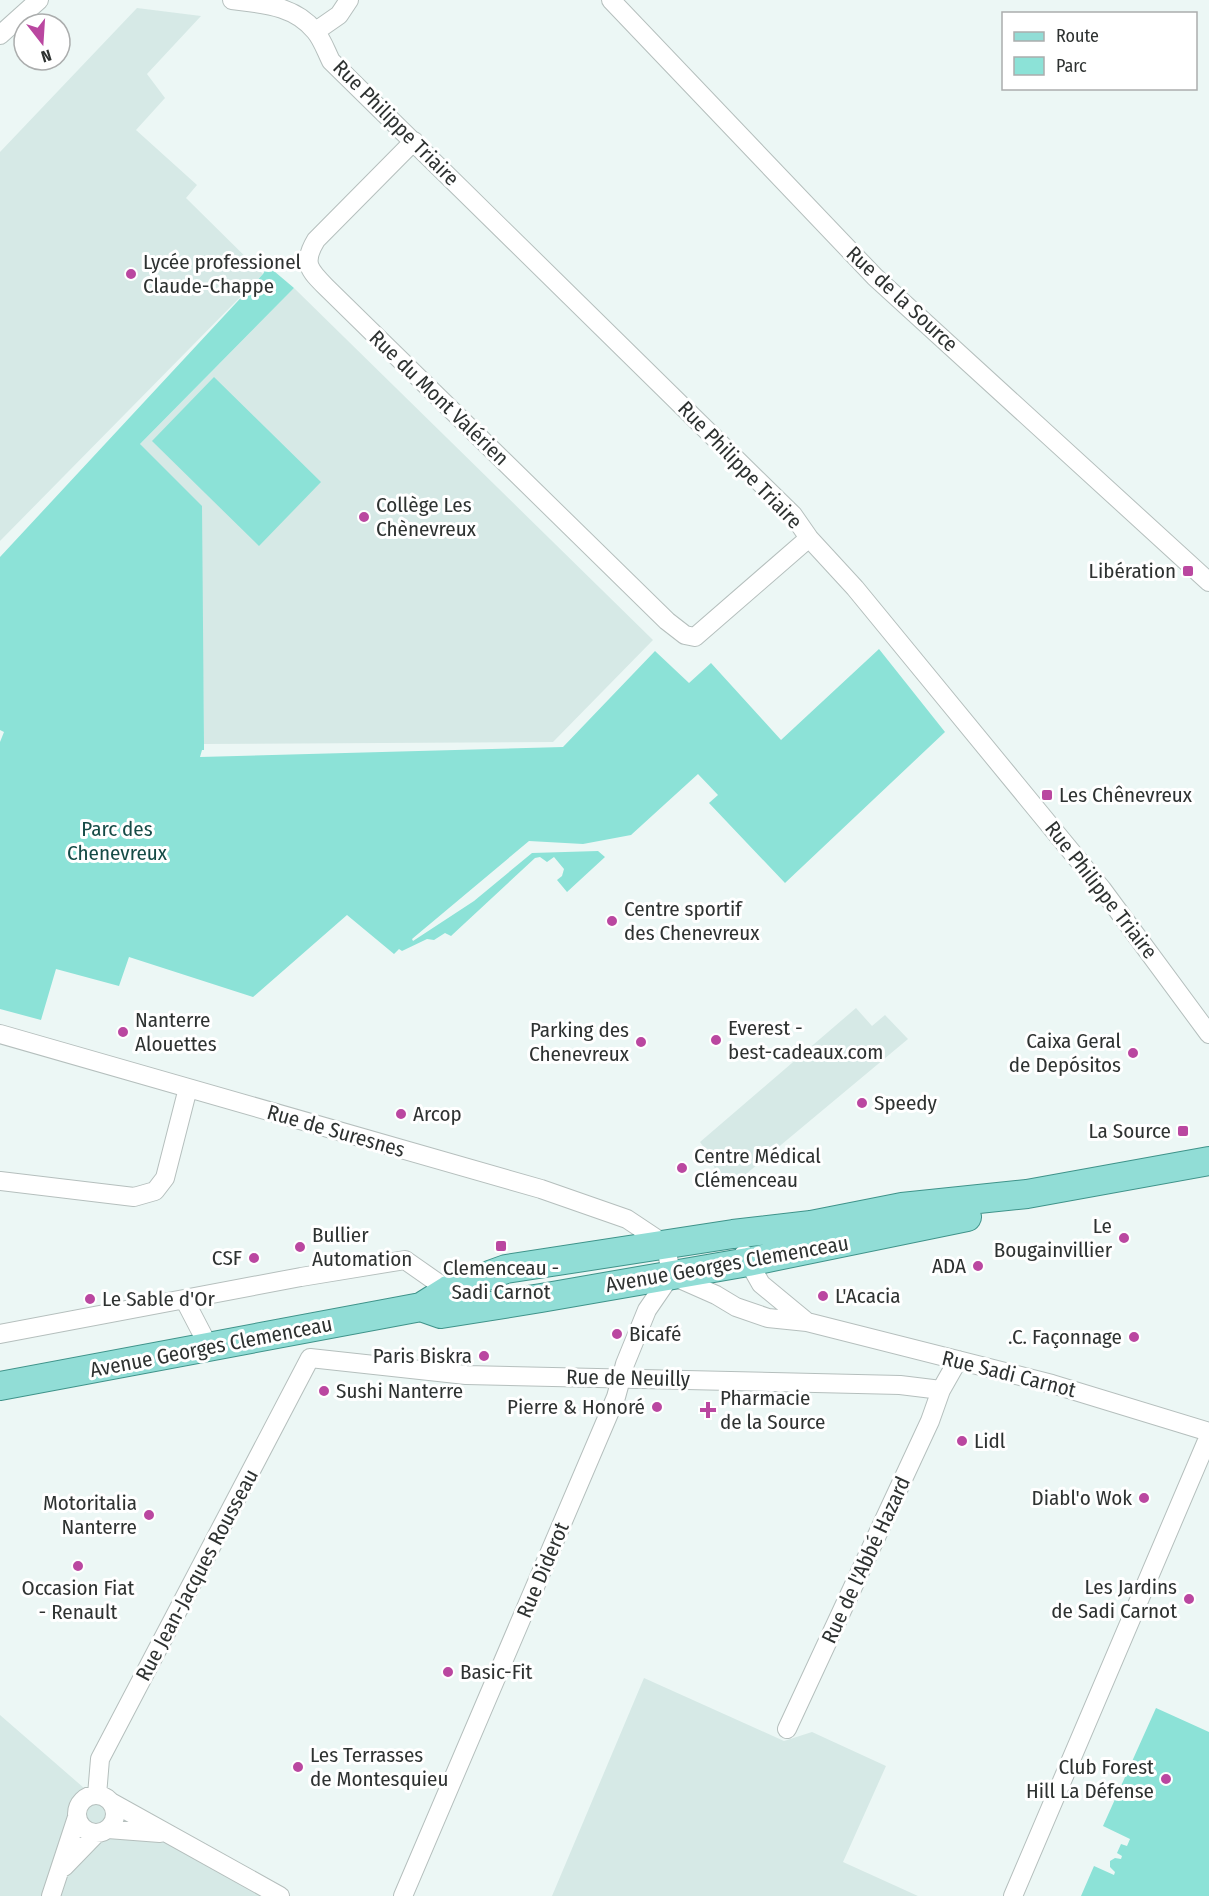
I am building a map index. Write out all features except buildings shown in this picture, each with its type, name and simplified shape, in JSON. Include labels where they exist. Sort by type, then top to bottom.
[{"type":"main road","name":"Avenue Georges Clemenceau","points":[[0,1386],[421,1307],[448,1290],[506,1269],[733,1234],[811,1225],[902,1207],[1027,1194],[1209,1161]]},
{"type":"main road","name":"Avenue Georges Clemenceau","points":[[421,1307],[441,1314],[748,1262],[1016,1206],[1027,1194]]},
{"type":"street","points":[[0,35],[39,0]]},
{"type":"street","name":"Rue Philippe Triaire","points":[[232,0],[281,7],[294,13],[316,31],[331,61],[793,515],[809,538],[855,588],[1102,889],[1209,1034]]},
{"type":"street","points":[[316,31],[339,15],[349,0]]},
{"type":"street","name":"Rue de la Source","points":[[610,0],[875,277],[1209,582]]},
{"type":"street","name":"Rue du Mont Valérien","points":[[414,141],[316,240],[310,250],[308,260],[312,273],[666,621],[686,635],[695,637],[809,538]]},
{"type":"street","name":"Rue de Suresnes","points":[[0,1034],[542,1189],[627,1219],[666,1245]]},
{"type":"street","points":[[0,1181],[134,1197],[155,1191],[165,1178],[188,1088]]},
{"type":"street","name":"Rue Sadi Carnot","points":[[733,1234],[761,1284],[807,1322]]},
{"type":"street","points":[[666,1245],[672,1275]]},
{"type":"street","points":[[0,1334],[405,1260],[448,1290]]},
{"type":"street","name":"Rue Sadi Carnot","points":[[672,1275],[716,1294],[736,1307],[768,1318],[807,1322],[1052,1384],[1209,1434]]},
{"type":"street","name":"Rue Diderot","points":[[403,1896],[603,1429],[616,1397],[625,1364],[647,1310],[672,1275]]},
{"type":"street","points":[[184,1299],[209,1347]]},
{"type":"street","points":[[305,1330],[310,1358]]},
{"type":"street","name":"Rue de Neuilly","points":[[310,1358],[466,1376],[900,1385],[941,1390]]},
{"type":"street","name":"Rue Jean-Jacques Rousseau","points":[[104,1798],[100,1759],[310,1358]]},
{"type":"street","points":[[941,1390],[958,1360]]},
{"type":"street","name":"Rue de l'Abbé Hazard","points":[[787,1729],[930,1421],[941,1390]]},
{"type":"street","points":[[1012,1896],[1209,1434]]},
{"type":"street","points":[[164,1833],[86,1830],[78,1822],[77,1811],[81,1801],[91,1795],[104,1798],[280,1896]]},
{"type":"street","points":[[60,1870],[112,1824],[115,1813],[104,1798]]},
{"type":"street","points":[[51,1896],[77,1817]]},
{"type":"shaded area","name":"Lycée professionel Claude-Chappe","points":[[137,8],[201,16],[147,74],[165,98],[136,130],[197,185],[186,198],[263,274],[0,541],[0,152]]},
{"type":"shaded area","name":"Collège Les Chènevreux","points":[[294,288],[653,640],[553,742],[204,744],[202,594],[140,444]]},
{"type":"shaded area","points":[[856,1008],[872,1026],[885,1015],[908,1039],[740,1179],[720,1185],[711,1157],[700,1142]]},
{"type":"shaded area","points":[[644,1678],[784,1741],[812,1732],[886,1766],[843,1862],[918,1896],[552,1896]]},
{"type":"shaded area","points":[[0,1715],[84,1788],[265,1896],[0,1896]]},
{"type":"green space","name":"Parc des Chenevreux","points":[[268,266],[294,288],[140,444],[202,506],[204,750],[200,757],[563,747],[655,651],[689,683],[711,663],[781,740],[879,649],[945,732],[785,883],[709,803],[718,795],[698,774],[631,835],[583,844],[529,841],[412,939],[413,941],[474,901],[532,853],[598,851],[605,857],[567,892],[557,880],[562,876],[564,869],[554,857],[547,862],[540,857],[535,858],[451,936],[445,933],[434,940],[427,939],[402,951],[399,949],[394,954],[347,915],[253,997],[129,957],[119,986],[56,969],[41,1020],[0,1009],[0,742],[4,732],[0,730],[0,557]]},
{"type":"green space","points":[[214,377],[321,482],[259,546],[152,441]]},
{"type":"green space","name":"Club Forest Hill La Défense","points":[[1156,1708],[1209,1732],[1209,1896],[1081,1896],[1094,1866],[1114,1875],[1110,1861],[1115,1858],[1121,1859],[1122,1856],[1117,1853],[1121,1844],[1127,1846],[1130,1839],[1103,1826]]},
{"type":"place","name":"Lycée professionel Claude-Chappe","points":[[131,274]]},
{"type":"place","name":"Collège Les Chènevreux","points":[[364,517]]},
{"type":"place","name":"Libération","points":[[1188,571]]},
{"type":"place","name":"Les Chênevreux","points":[[1047,795]]},
{"type":"place","name":"Centre sportif des Chenevreux","points":[[612,921]]},
{"type":"place","name":"Nanterre Alouettes","points":[[123,1032]]},
{"type":"place","name":"Everest - best-cadeaux.com","points":[[716,1040]]},
{"type":"place","name":"Parking des Chenevreux","points":[[641,1042]]},
{"type":"place","name":"Caixa Geral de Depósitos","points":[[1133,1053]]},
{"type":"place","name":"Speedy","points":[[862,1103]]},
{"type":"place","name":"Arcop","points":[[401,1114]]},
{"type":"place","name":"La Source","points":[[1183,1131]]},
{"type":"place","name":"Centre Médical Clémenceau","points":[[682,1168]]},
{"type":"place","name":"Le Bougainvillier","points":[[1124,1238]]},
{"type":"place","name":"Clemenceau - Sadi Carnot","points":[[501,1246]]},
{"type":"place","name":"Bullier Automation","points":[[300,1247]]},
{"type":"place","name":"CSF","points":[[254,1258]]},
{"type":"place","name":"ADA","points":[[978,1266]]},
{"type":"place","name":"L'Acacia","points":[[823,1296]]},
{"type":"place","name":"Le Sable d'Or","points":[[90,1299]]},
{"type":"place","name":"Bicafé","points":[[617,1334]]},
{"type":"place","name":".C. Façonnage","points":[[1134,1337]]},
{"type":"place","name":"Paris Biskra","points":[[484,1356]]},
{"type":"place","name":"Sushi Nanterre","points":[[324,1391]]},
{"type":"place","name":"Pierre & Honoré","points":[[657,1407]]},
{"type":"place","name":"Pharmacie de la Source","points":[[708,1410]]},
{"type":"place","name":"Lidl","points":[[962,1441]]},
{"type":"place","name":"Diabl'o Wok","points":[[1144,1498]]},
{"type":"place","name":"Motoritalia Nanterre","points":[[149,1515]]},
{"type":"place","name":"Occasion Fiat - Renault","points":[[78,1566]]},
{"type":"place","name":"Les Jardins de Sadi Carnot","points":[[1189,1599]]},
{"type":"place","name":"Basic-Fit","points":[[448,1672]]},
{"type":"place","name":"Les Terrasses de Montesquieu","points":[[298,1767]]},
{"type":"place","name":"Club Forest Hill La Défense","points":[[1166,1779]]}]
